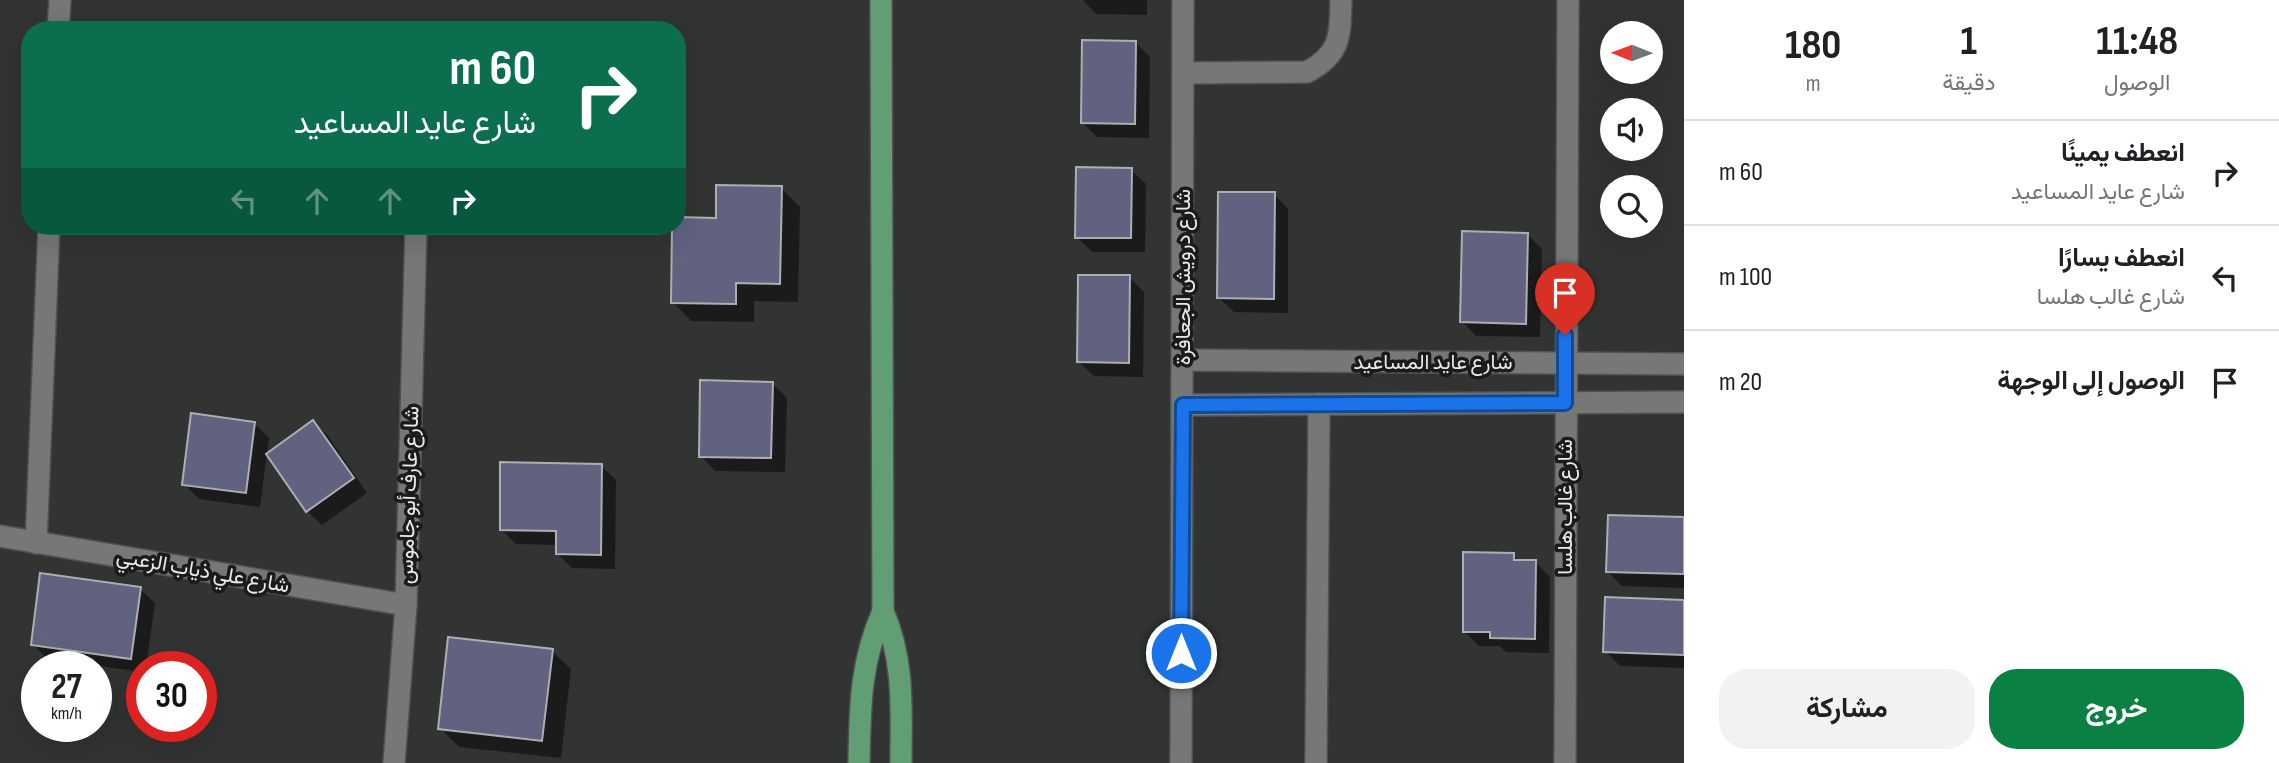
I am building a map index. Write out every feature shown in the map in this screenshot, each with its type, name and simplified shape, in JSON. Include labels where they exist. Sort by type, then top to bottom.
[{"type":"main road","points":[[859,763],[863,675],[867,653],[883,611],[881,0]]},
{"type":"main road","points":[[883,611],[892,632],[901,675],[901,763]]},
{"type":"street","points":[[59,21],[60,0]]},
{"type":"street","name":"شارع درويش الجعافرة","points":[[1181,763],[1183,0]]},
{"type":"street","points":[[1183,73],[1307,72],[1324,63],[1337,47],[1341,0]]},
{"type":"street","name":"شارع غالب هلسا","points":[[1565,763],[1568,0]]},
{"type":"street","points":[[36,543],[49,235]]},
{"type":"street","name":"شارع عارف أبو جاموس","points":[[394,763],[406,605],[416,235]]},
{"type":"street","name":"شارع عايد المساعيد","points":[[1183,360],[1684,364]]},
{"type":"street","name":"شارع عايد المساعيد","points":[[1183,405],[1684,402]]},
{"type":"street","points":[[1316,763],[1319,404]]},
{"type":"street","name":"شارع علي ذياب الزعبي","points":[[0,536],[406,605]]},
{"type":"building","points":[[1082,40],[1136,41],[1135,124],[1081,123]]},
{"type":"building","points":[[1076,167],[1132,168],[1131,238],[1075,238]]},
{"type":"building","points":[[716,185],[782,186],[780,284],[736,283],[736,304],[671,303],[672,235],[686,235],[686,217],[716,218]]},
{"type":"building","points":[[1218,192],[1275,192],[1274,299],[1217,298]]},
{"type":"building","points":[[1462,231],[1528,233],[1526,324],[1460,322]]},
{"type":"building","points":[[1078,275],[1130,275],[1129,363],[1077,362]]},
{"type":"building","points":[[700,380],[773,382],[771,458],[699,457]]},
{"type":"building","points":[[191,413],[255,422],[246,493],[182,485]]},
{"type":"building","points":[[313,420],[354,478],[306,512],[266,454]]},
{"type":"building","points":[[500,462],[602,464],[601,555],[556,554],[556,531],[500,530]]},
{"type":"building","points":[[1608,515],[1684,517],[1684,574],[1606,572]]},
{"type":"building","points":[[1463,552],[1514,553],[1514,560],[1536,560],[1535,639],[1490,638],[1490,632],[1463,632]]},
{"type":"building","points":[[40,573],[141,587],[132,651],[126,651],[126,658],[112,656],[112,651],[74,651],[31,645]]},
{"type":"building","points":[[1605,597],[1684,600],[1684,655],[1603,652]]},
{"type":"building","points":[[448,637],[553,649],[542,741],[438,729]]},
{"type":"route","points":[[1181,653],[1183,405],[1565,403],[1565,335]]}]
